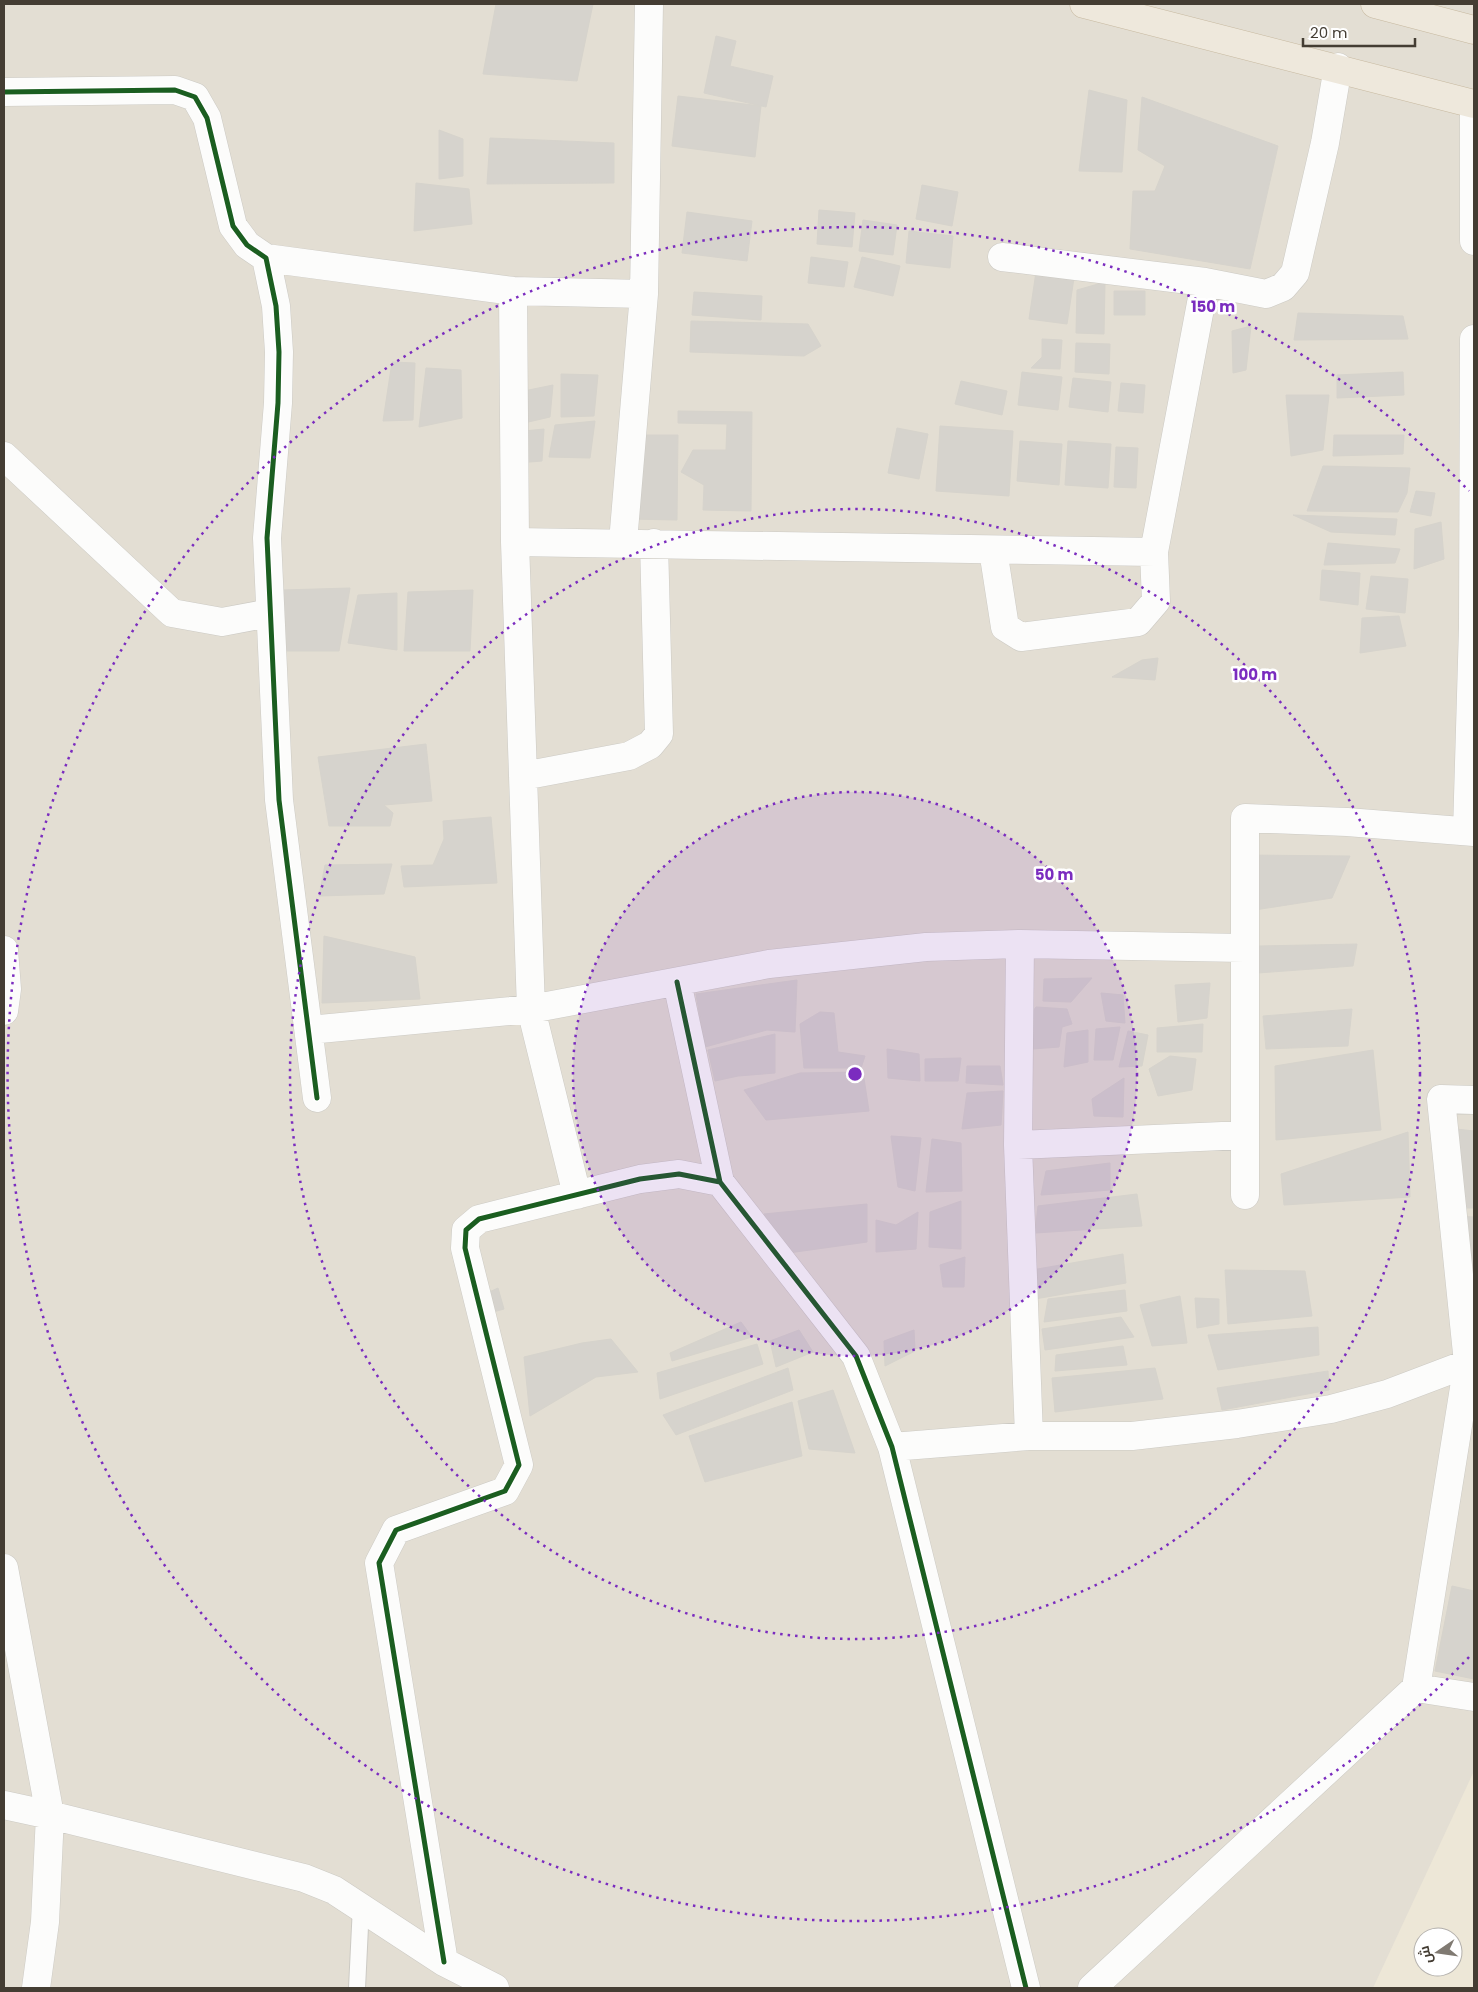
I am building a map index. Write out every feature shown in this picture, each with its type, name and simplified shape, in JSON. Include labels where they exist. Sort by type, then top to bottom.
[{"type":"highway","points":[[1084,4],[1338,67],[1474,104]]},
{"type":"highway","points":[[1375,4],[1474,30]]},
{"type":"street","points":[[623,542],[644,294],[649,4]]},
{"type":"street","points":[[1002,257],[1205,282],[1266,294],[1284,287],[1295,273],[1325,143],[1338,67]]},
{"type":"street","points":[[4,92],[175,90],[195,97],[207,118],[232,226],[247,245],[266,258],[513,291],[644,294]]},
{"type":"street","points":[[1474,104],[1474,241]]},
{"type":"street","points":[[266,258],[276,306],[279,352],[278,403],[267,538],[279,800],[310,1030],[317,1098]]},
{"type":"street","points":[[994,550],[1005,627],[1021,637],[1138,622],[1156,601],[1154,552],[1205,282]]},
{"type":"street","points":[[513,291],[515,542],[531,1009],[577,1195]]},
{"type":"street","points":[[1245,1195],[1245,818],[1470,831],[1474,627],[1474,339]]},
{"type":"street","points":[[4,456],[172,613],[222,622],[270,613]]},
{"type":"street","points":[[515,542],[623,542],[1154,552]]},
{"type":"street","points":[[524,776],[629,756],[650,745],[658,734],[654,543]]},
{"type":"street","points":[[310,1030],[531,1009],[779,962],[926,947],[1020,944],[1244,948]]},
{"type":"street","points":[[1020,944],[1018,1145],[1029,1436]]},
{"type":"street","points":[[4,950],[7,989],[4,1011]]},
{"type":"street","points":[[677,982],[720,1182],[856,1356],[892,1447],[1026,1988]]},
{"type":"street","points":[[1092,1988],[1416,1688],[1471,1362],[1441,1099],[1474,1100]]},
{"type":"street","points":[[1018,1145],[1245,1135]]},
{"type":"street","points":[[444,1962],[378,1563],[396,1530],[505,1491],[519,1465],[465,1248],[466,1230],[479,1218],[640,1179],[679,1174],[720,1182]]},
{"type":"street","points":[[892,1447],[1029,1436],[1132,1436],[1237,1424],[1331,1409],[1387,1394],[1471,1362]]},
{"type":"street","points":[[4,1568],[50,1815],[45,1922],[36,1988]]},
{"type":"street","points":[[1416,1688],[1474,1697]]},
{"type":"street","points":[[4,1806],[50,1815],[304,1878],[334,1890],[444,1962],[495,1988]]},
{"type":"lane","points":[[356,1988],[361,1906]]},
{"type":"shaded area","points":[[4,4],[1474,4],[1474,1988],[4,1988]]},
{"type":"shaded area","points":[[1474,1771],[1474,1988],[1373,1988]]},
{"type":"building","points":[[496,4],[593,4],[577,81],[483,74]]},
{"type":"building","points":[[716,36],[736,41],[730,66],[773,76],[766,107],[704,93]]},
{"type":"building","points":[[1089,90],[1127,100],[1122,172],[1079,171]]},
{"type":"building","points":[[678,96],[761,106],[755,157],[672,146]]},
{"type":"building","points":[[1142,97],[1278,146],[1250,269],[1130,249],[1133,191],[1155,191],[1165,166],[1138,150]]},
{"type":"building","points":[[439,130],[463,139],[463,176],[439,179]]},
{"type":"building","points":[[490,138],[614,143],[614,183],[487,184]]},
{"type":"building","points":[[416,183],[469,189],[472,224],[414,231]]},
{"type":"building","points":[[922,185],[958,192],[952,226],[916,219]]},
{"type":"building","points":[[819,210],[855,213],[852,247],[817,244]]},
{"type":"building","points":[[687,212],[752,221],[747,261],[682,253]]},
{"type":"building","points":[[863,220],[897,225],[893,255],[859,251]]},
{"type":"building","points":[[909,231],[953,236],[950,268],[906,263]]},
{"type":"building","points":[[811,257],[848,262],[844,287],[808,283]]},
{"type":"building","points":[[862,257],[900,266],[893,296],[854,287]]},
{"type":"building","points":[[1036,272],[1074,278],[1067,324],[1029,319]]},
{"type":"building","points":[[1105,282],[1104,334],[1076,333],[1077,290]]},
{"type":"building","points":[[1114,291],[1145,291],[1145,315],[1114,315]]},
{"type":"building","points":[[694,292],[762,296],[761,320],[692,315]]},
{"type":"building","points":[[1298,313],[1403,316],[1408,339],[1294,340]]},
{"type":"building","points":[[691,321],[808,324],[821,346],[804,356],[690,352]]},
{"type":"building","points":[[1251,326],[1246,370],[1233,373],[1232,331]]},
{"type":"building","points":[[1042,339],[1062,340],[1060,369],[1031,368],[1042,357]]},
{"type":"building","points":[[1076,343],[1110,344],[1109,374],[1075,372]]},
{"type":"building","points":[[392,362],[415,363],[413,420],[383,421]]},
{"type":"building","points":[[426,368],[461,370],[462,418],[419,427]]},
{"type":"building","points":[[1022,372],[1062,377],[1058,410],[1018,405]]},
{"type":"building","points":[[1403,372],[1404,395],[1337,398],[1337,375]]},
{"type":"building","points":[[561,374],[598,375],[594,416],[561,417]]},
{"type":"building","points":[[1073,378],[1111,382],[1108,412],[1069,407]]},
{"type":"building","points":[[961,381],[1007,391],[1002,415],[955,404]]},
{"type":"building","points":[[1121,383],[1145,385],[1143,413],[1118,411]]},
{"type":"building","points":[[553,385],[550,417],[524,423],[524,391]]},
{"type":"building","points":[[1286,395],[1329,395],[1323,450],[1291,456]]},
{"type":"building","points":[[678,411],[752,412],[751,511],[703,510],[704,485],[681,472],[693,450],[726,450],[727,424],[678,423]]},
{"type":"building","points":[[595,421],[590,458],[549,457],[555,425]]},
{"type":"building","points":[[940,426],[1013,431],[1009,496],[936,491]]},
{"type":"building","points":[[897,428],[928,434],[919,479],[888,473]]},
{"type":"building","points":[[544,429],[542,461],[517,463],[524,431]]},
{"type":"building","points":[[638,435],[678,435],[677,520],[630,519]]},
{"type":"building","points":[[1334,435],[1404,435],[1403,454],[1333,456]]},
{"type":"building","points":[[1020,441],[1062,444],[1059,485],[1017,481]]},
{"type":"building","points":[[1068,441],[1111,444],[1108,488],[1065,485]]},
{"type":"building","points":[[1116,447],[1138,448],[1136,488],[1114,487]]},
{"type":"building","points":[[1323,466],[1410,468],[1407,493],[1398,512],[1307,511]]},
{"type":"building","points":[[1416,491],[1435,493],[1431,516],[1410,512]]},
{"type":"building","points":[[1293,515],[1397,519],[1395,535],[1331,532]]},
{"type":"building","points":[[1441,522],[1444,559],[1414,569],[1415,529]]},
{"type":"building","points":[[1328,543],[1400,549],[1395,563],[1324,565]]},
{"type":"building","points":[[1322,570],[1360,573],[1358,605],[1320,600]]},
{"type":"building","points":[[1371,576],[1408,579],[1405,613],[1366,609]]},
{"type":"building","points":[[350,588],[339,651],[283,651],[283,590]]},
{"type":"building","points":[[473,590],[470,651],[404,651],[408,592]]},
{"type":"building","points":[[397,593],[397,650],[348,643],[358,595]]},
{"type":"building","points":[[1399,616],[1406,646],[1360,653],[1362,618]]},
{"type":"building","points":[[1158,658],[1155,680],[1112,677],[1142,660]]},
{"type":"building","points":[[426,744],[432,801],[384,805],[393,813],[390,826],[329,826],[318,757]]},
{"type":"building","points":[[491,817],[497,883],[404,887],[401,866],[433,865],[444,839],[443,821]]},
{"type":"building","points":[[1245,855],[1350,856],[1332,898],[1242,912]]},
{"type":"building","points":[[392,864],[384,894],[319,896],[325,865]]},
{"type":"building","points":[[324,936],[415,957],[420,999],[322,1003]]},
{"type":"building","points":[[1357,944],[1353,966],[1258,973],[1258,946]]},
{"type":"building","points":[[1092,978],[1071,1002],[1043,1001],[1044,979]]},
{"type":"building","points":[[797,980],[795,1032],[767,1030],[705,1047],[696,994]]},
{"type":"building","points":[[1210,983],[1207,1018],[1178,1022],[1175,985]]},
{"type":"building","points":[[1101,993],[1123,995],[1125,1023],[1106,1021]]},
{"type":"building","points":[[1036,1007],[1067,1009],[1072,1024],[1062,1027],[1059,1047],[1032,1049],[1027,1019]]},
{"type":"building","points":[[1352,1009],[1348,1046],[1266,1049],[1263,1016]]},
{"type":"building","points":[[820,1012],[834,1013],[838,1052],[865,1056],[861,1068],[804,1068],[800,1024]]},
{"type":"building","points":[[1203,1024],[1202,1052],[1157,1052],[1157,1028]]},
{"type":"building","points":[[1120,1027],[1113,1060],[1094,1060],[1096,1029]]},
{"type":"building","points":[[1088,1030],[1088,1062],[1064,1067],[1067,1033]]},
{"type":"building","points":[[1128,1031],[1148,1035],[1142,1066],[1119,1067]]},
{"type":"building","points":[[775,1034],[775,1073],[738,1076],[715,1081],[708,1050]]},
{"type":"building","points":[[887,1049],[919,1054],[920,1081],[888,1078]]},
{"type":"building","points":[[1373,1050],[1381,1130],[1276,1140],[1275,1066]]},
{"type":"building","points":[[1170,1056],[1196,1059],[1192,1090],[1158,1096],[1149,1069]]},
{"type":"building","points":[[961,1058],[958,1081],[925,1081],[925,1059]]},
{"type":"building","points":[[967,1066],[1000,1066],[1003,1085],[966,1083]]},
{"type":"building","points":[[863,1072],[869,1111],[766,1120],[744,1090],[800,1073]]},
{"type":"building","points":[[1124,1078],[1123,1117],[1094,1116],[1092,1099]]},
{"type":"building","points":[[1003,1091],[1001,1125],[962,1129],[967,1093]]},
{"type":"building","points":[[1456,1129],[1474,1131],[1474,1208],[1459,1208]]},
{"type":"building","points":[[1408,1132],[1410,1197],[1284,1205],[1281,1174]]},
{"type":"building","points":[[891,1136],[921,1138],[915,1191],[898,1187]]},
{"type":"building","points":[[932,1139],[961,1143],[962,1191],[926,1192]]},
{"type":"building","points":[[1110,1163],[1110,1190],[1041,1195],[1046,1171]]},
{"type":"building","points":[[1137,1194],[1142,1226],[1035,1233],[1038,1206]]},
{"type":"building","points":[[961,1201],[961,1249],[929,1247],[930,1212]]},
{"type":"building","points":[[867,1204],[867,1242],[781,1254],[764,1214]]},
{"type":"building","points":[[918,1212],[916,1249],[876,1252],[876,1220],[896,1225]]},
{"type":"building","points":[[1452,1216],[1474,1217],[1474,1301]]},
{"type":"building","points":[[1123,1254],[1126,1283],[1035,1299],[1032,1270]]},
{"type":"building","points":[[965,1257],[964,1287],[943,1287],[940,1265]]},
{"type":"building","points":[[1225,1270],[1305,1271],[1312,1316],[1228,1324]]},
{"type":"building","points":[[498,1288],[504,1309],[486,1314],[483,1295]]},
{"type":"building","points":[[1125,1290],[1127,1311],[1044,1322],[1048,1299]]},
{"type":"building","points":[[1180,1296],[1187,1343],[1152,1346],[1140,1305]]},
{"type":"building","points":[[1195,1298],[1219,1299],[1219,1324],[1197,1328]]},
{"type":"building","points":[[1121,1317],[1134,1337],[1045,1350],[1042,1329]]},
{"type":"building","points":[[741,1322],[752,1337],[672,1361],[670,1353]]},
{"type":"building","points":[[1318,1327],[1319,1355],[1218,1370],[1208,1335]]},
{"type":"building","points":[[799,1330],[813,1352],[776,1367],[770,1341]]},
{"type":"building","points":[[914,1330],[915,1351],[885,1366],[884,1341]]},
{"type":"building","points":[[611,1339],[638,1372],[596,1377],[530,1416],[524,1357],[582,1343]]},
{"type":"building","points":[[757,1344],[763,1364],[660,1399],[657,1373]]},
{"type":"building","points":[[1123,1346],[1127,1365],[1055,1371],[1056,1355]]},
{"type":"building","points":[[788,1368],[793,1390],[676,1435],[663,1415]]},
{"type":"building","points":[[1155,1368],[1163,1399],[1055,1412],[1052,1378]]},
{"type":"building","points":[[1328,1371],[1329,1390],[1222,1410],[1217,1388]]},
{"type":"building","points":[[833,1390],[855,1453],[809,1449],[798,1401]]},
{"type":"building","points":[[792,1402],[802,1456],[705,1482],[689,1436]]},
{"type":"building","points":[[1452,1586],[1474,1591],[1474,1679],[1435,1671]]},
{"type":"cycle path","points":[[4,92],[175,90],[195,97],[207,118],[233,226],[247,245],[266,258],[276,306],[279,352],[278,403],[267,538],[279,800],[317,1098]]},
{"type":"cycle path","points":[[677,982],[720,1182],[856,1356],[892,1447],[1026,1988]]},
{"type":"cycle path","points":[[444,1962],[379,1563],[396,1530],[505,1491],[519,1465],[465,1248],[466,1230],[479,1219],[640,1179],[679,1174],[720,1182]]}]
